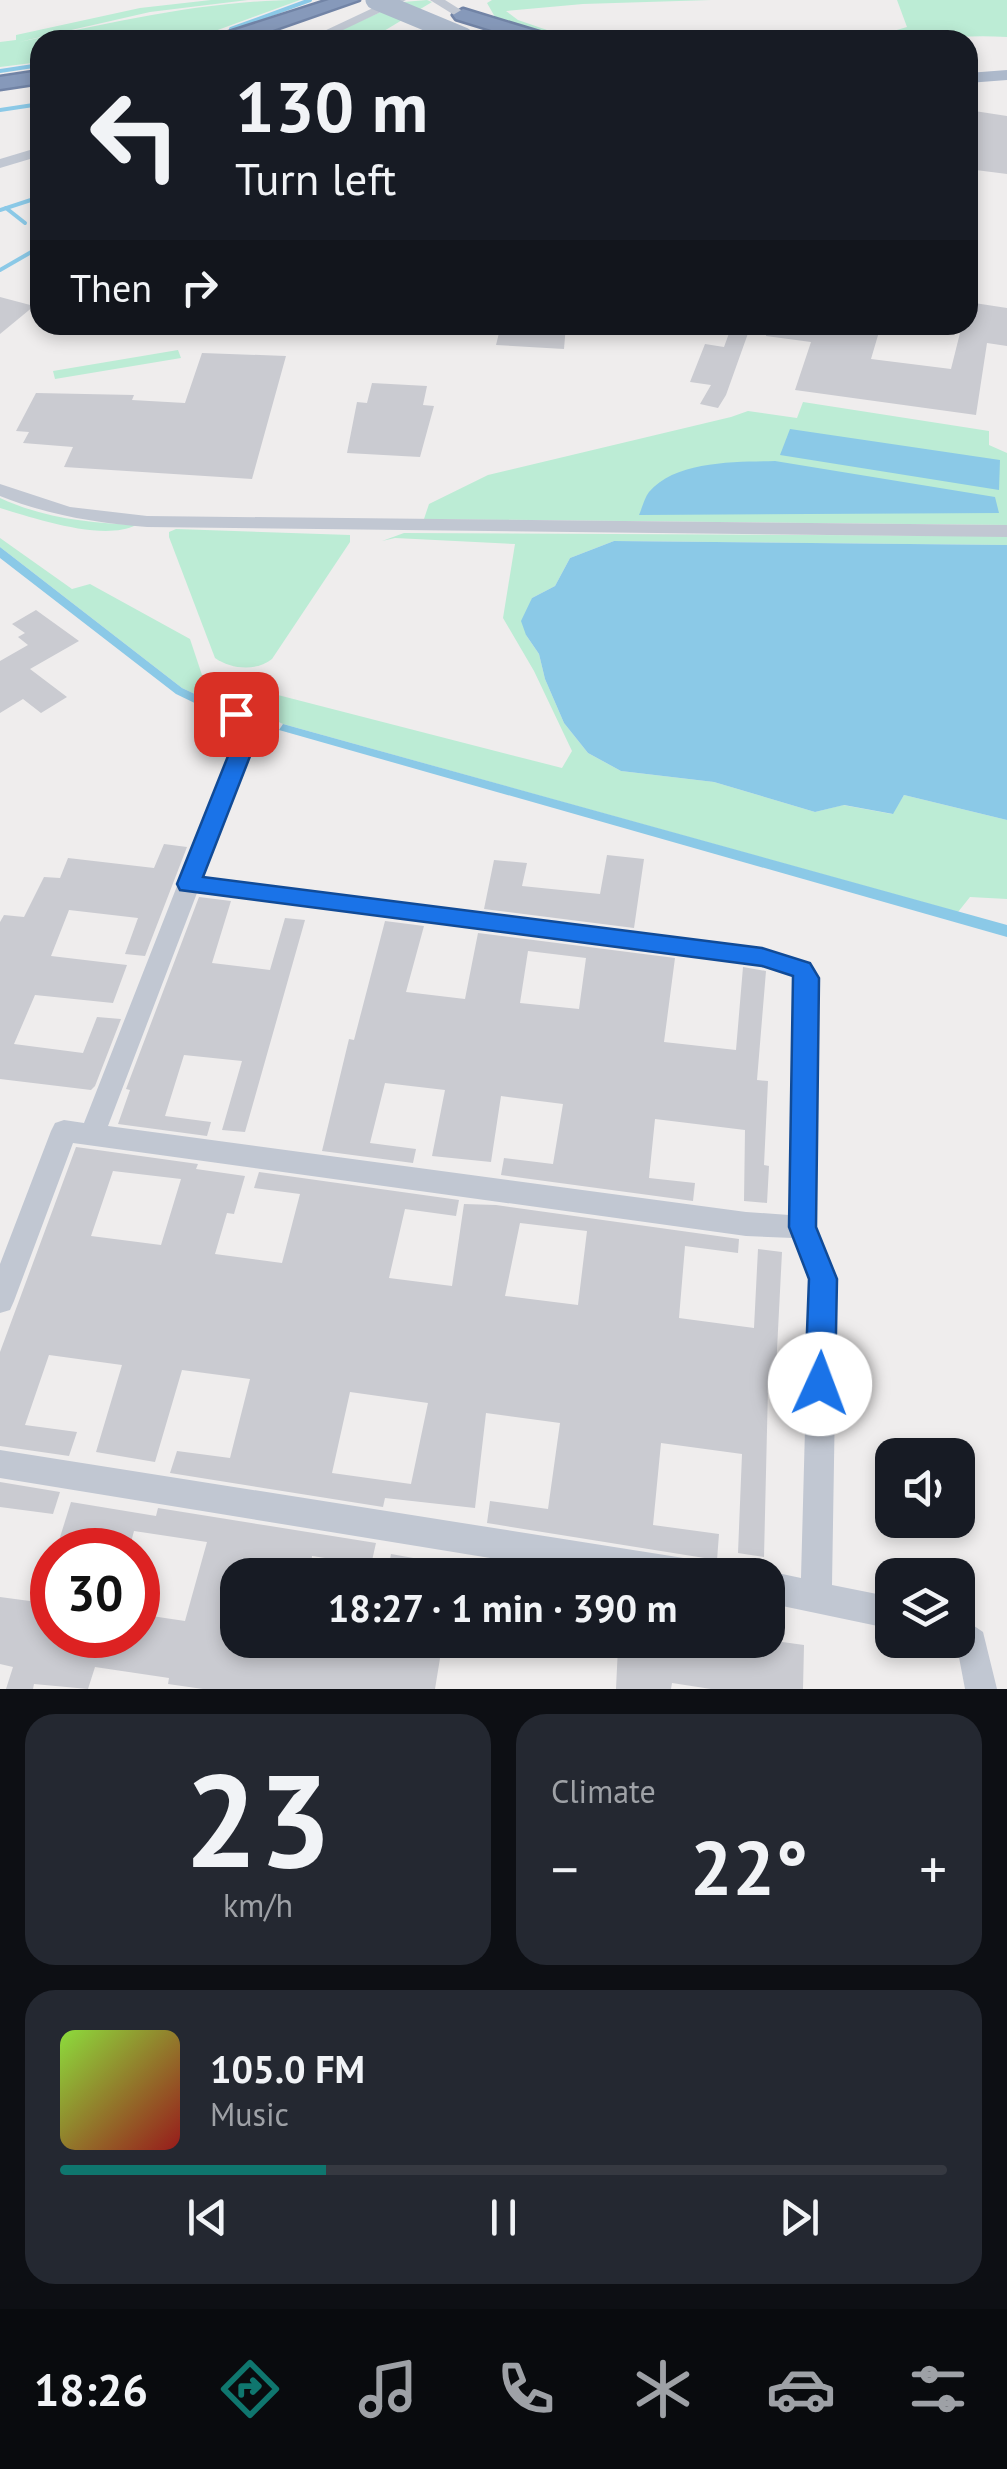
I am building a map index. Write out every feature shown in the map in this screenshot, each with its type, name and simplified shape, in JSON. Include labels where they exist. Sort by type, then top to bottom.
[{"type":"highway","points":[[255,30],[349,0]]},
{"type":"highway","points":[[285,30],[371,0]]},
{"type":"highway","points":[[439,30],[461,5],[521,30]]},
{"type":"highway","points":[[0,80],[30,76]]},
{"type":"main road","points":[[371,0],[448,30]]},
{"type":"main road","points":[[978,77],[1007,75]]},
{"type":"street","points":[[333,30],[400,0]]},
{"type":"street","points":[[0,164],[30,154]]},
{"type":"street","points":[[0,489],[50,509],[119,518],[397,526],[1007,531]]},
{"type":"street","points":[[92,1135],[243,746],[236,714]]},
{"type":"street","points":[[188,884],[762,957],[801,970],[807,978],[802,1227],[823,1279],[816,1595]]},
{"type":"street","points":[[0,1301],[64,1130],[746,1224],[802,1227]]},
{"type":"street","points":[[0,1464],[584,1558]]},
{"type":"street","points":[[785,1590],[875,1608]]},
{"type":"street","points":[[975,1658],[981,1689]]},
{"type":"green space","points":[[248,0],[150,12],[71,30],[39,30],[140,8]]},
{"type":"green space","points":[[300,0],[218,30],[76,30],[194,8]]},
{"type":"green space","points":[[711,0],[506,11],[518,20],[547,30],[527,30],[495,17],[487,3]]},
{"type":"green space","points":[[897,0],[1007,0],[1007,37],[978,36],[978,30],[897,30],[907,27]]},
{"type":"green space","points":[[403,2],[432,2],[386,30],[340,30]]},
{"type":"green space","points":[[30,32],[30,39],[19,42],[30,40],[30,63],[0,67],[0,42],[16,40],[16,35]]},
{"type":"green space","points":[[178,350],[181,358],[55,379],[53,371]]},
{"type":"green space","points":[[803,402],[989,431],[989,445],[1007,453],[1007,525],[424,519],[429,504],[488,475],[748,411],[797,418]]},
{"type":"green space","points":[[0,498],[66,518],[136,525],[106,531],[68,527],[0,508]]},
{"type":"green space","points":[[176,529],[350,535],[350,542],[272,659],[244,668],[215,658],[169,537],[169,532]]},
{"type":"green space","points":[[404,533],[1007,536],[1007,545],[614,541],[570,558],[555,586],[532,598],[526,635],[539,654],[564,723],[588,753],[621,771],[714,782],[815,812],[843,805],[892,814],[904,795],[1007,820],[1007,899],[970,897],[958,912],[283,724],[262,714],[274,694],[562,768],[572,751],[534,671],[503,618],[515,544],[395,538],[382,541]]},
{"type":"green space","points":[[0,538],[72,589],[90,584],[190,639],[205,684],[214,695],[210,701],[182,688],[0,547]]},
{"type":"water","points":[[790,429],[1000,460],[999,490],[780,455]]},
{"type":"water","points":[[775,461],[995,497],[999,513],[639,515],[649,492],[675,474],[708,465]]},
{"type":"water","points":[[614,541],[1007,545],[1007,820],[904,795],[893,814],[844,805],[815,812],[714,782],[621,771],[588,753],[564,723],[539,654],[521,621],[532,598],[555,586],[570,558]]},
{"type":"water","points":[[0,547],[182,688],[210,701],[203,707],[176,694],[0,558]]},
{"type":"water","points":[[283,724],[1007,925],[1007,937],[279,730]]},
{"type":"building","points":[[978,112],[1007,116],[1007,174],[978,170]]},
{"type":"building","points":[[0,297],[30,305],[30,309],[0,334]]},
{"type":"building","points":[[978,304],[1007,308],[1007,346],[987,343],[976,415],[795,390],[811,342],[766,335],[878,335],[871,359],[951,369],[960,335],[978,335]]},
{"type":"building","points":[[498,335],[565,335],[564,349],[496,345]]},
{"type":"building","points":[[728,335],[747,335],[718,408],[700,404],[711,385],[690,382],[705,344],[724,347]]},
{"type":"building","points":[[202,353],[286,356],[252,479],[64,467],[73,447],[23,443],[29,432],[16,431],[36,393],[134,395],[132,400],[185,403]]},
{"type":"building","points":[[372,383],[427,386],[423,405],[434,406],[420,457],[347,453],[357,402],[367,403]]},
{"type":"building","points":[[36,610],[79,641],[30,669],[67,697],[41,713],[23,699],[0,713],[0,661],[28,645],[18,637],[25,633],[12,624]]},
{"type":"building","points":[[164,844],[187,847],[145,956],[125,954],[138,918],[69,910],[51,956],[127,965],[113,1003],[35,995],[14,1044],[83,1053],[97,1017],[121,1019],[95,1086],[91,1090],[0,1079],[0,922],[4,915],[24,917],[44,877],[60,878],[68,858],[154,868]]},
{"type":"building","points":[[607,855],[644,859],[634,928],[484,909],[494,860],[527,863],[522,886],[600,894]]},
{"type":"building","points":[[199,897],[231,901],[212,963],[270,970],[285,918],[305,920],[245,1132],[222,1130],[242,1061],[184,1055],[165,1116],[211,1122],[207,1136],[118,1124],[130,1090],[126,1089]]},
{"type":"building","points":[[385,921],[424,926],[406,992],[465,999],[478,933],[675,958],[664,1042],[736,1050],[743,967],[766,971],[757,1080],[768,1081],[764,1165],[769,1166],[767,1203],[744,1201],[745,1130],[655,1119],[649,1178],[695,1183],[693,1201],[501,1175],[504,1158],[553,1164],[563,1104],[501,1096],[491,1162],[432,1156],[445,1090],[385,1083],[370,1143],[416,1149],[413,1163],[322,1151],[349,1039],[354,1040]],"holes":[[[528,951],[586,958],[579,1009],[520,1003]]]},
{"type":"building","points":[[76,1147],[198,1164],[196,1169],[245,1176],[234,1214],[227,1213],[215,1254],[282,1263],[300,1194],[254,1188],[259,1172],[459,1200],[456,1216],[405,1209],[389,1278],[452,1286],[464,1204],[496,1205],[739,1239],[738,1253],[685,1246],[679,1318],[754,1328],[758,1249],[782,1252],[775,1389],[768,1388],[764,1557],[738,1553],[742,1454],[661,1443],[653,1525],[719,1534],[717,1558],[487,1523],[490,1501],[548,1509],[560,1423],[486,1413],[475,1508],[385,1498],[383,1507],[170,1473],[177,1451],[230,1458],[250,1379],[182,1370],[155,1462],[96,1452],[122,1365],[49,1355],[25,1425],[77,1432],[69,1456],[0,1446],[0,1352]],"holes":[[[113,1171],[181,1179],[161,1245],[91,1236]],[[520,1223],[587,1231],[578,1305],[505,1296]],[[350,1392],[428,1403],[411,1484],[332,1473]]]},
{"type":"building","points":[[0,1482],[60,1492],[53,1514],[0,1507]]},
{"type":"building","points":[[71,1502],[156,1516],[158,1508],[376,1543],[373,1558],[220,1558],[220,1658],[440,1658],[435,1689],[203,1689],[168,1684],[169,1678],[95,1667],[88,1689],[34,1684],[33,1689],[6,1689],[13,1667],[0,1664],[0,1597],[30,1601],[30,1658],[160,1658],[160,1617],[185,1621],[207,1542],[160,1535],[160,1528],[63,1528]]},
{"type":"building","points":[[785,1642],[804,1645],[803,1689],[711,1689],[672,1683],[671,1689],[616,1689],[617,1658],[785,1658]]},
{"type":"waterway","points":[[231,29],[310,0]]},
{"type":"waterway","points":[[0,71],[30,66]]},
{"type":"waterway","points":[[0,110],[30,106]]},
{"type":"waterway","points":[[6,208],[30,200]]},
{"type":"waterway","points":[[0,210],[6,208]]},
{"type":"waterway","points":[[6,208],[25,223]]},
{"type":"waterway","points":[[0,270],[30,253]]},
{"type":"route","points":[[236,714],[243,746],[188,884],[762,957],[801,970],[807,978],[802,1227],[823,1279],[820,1384]]}]
